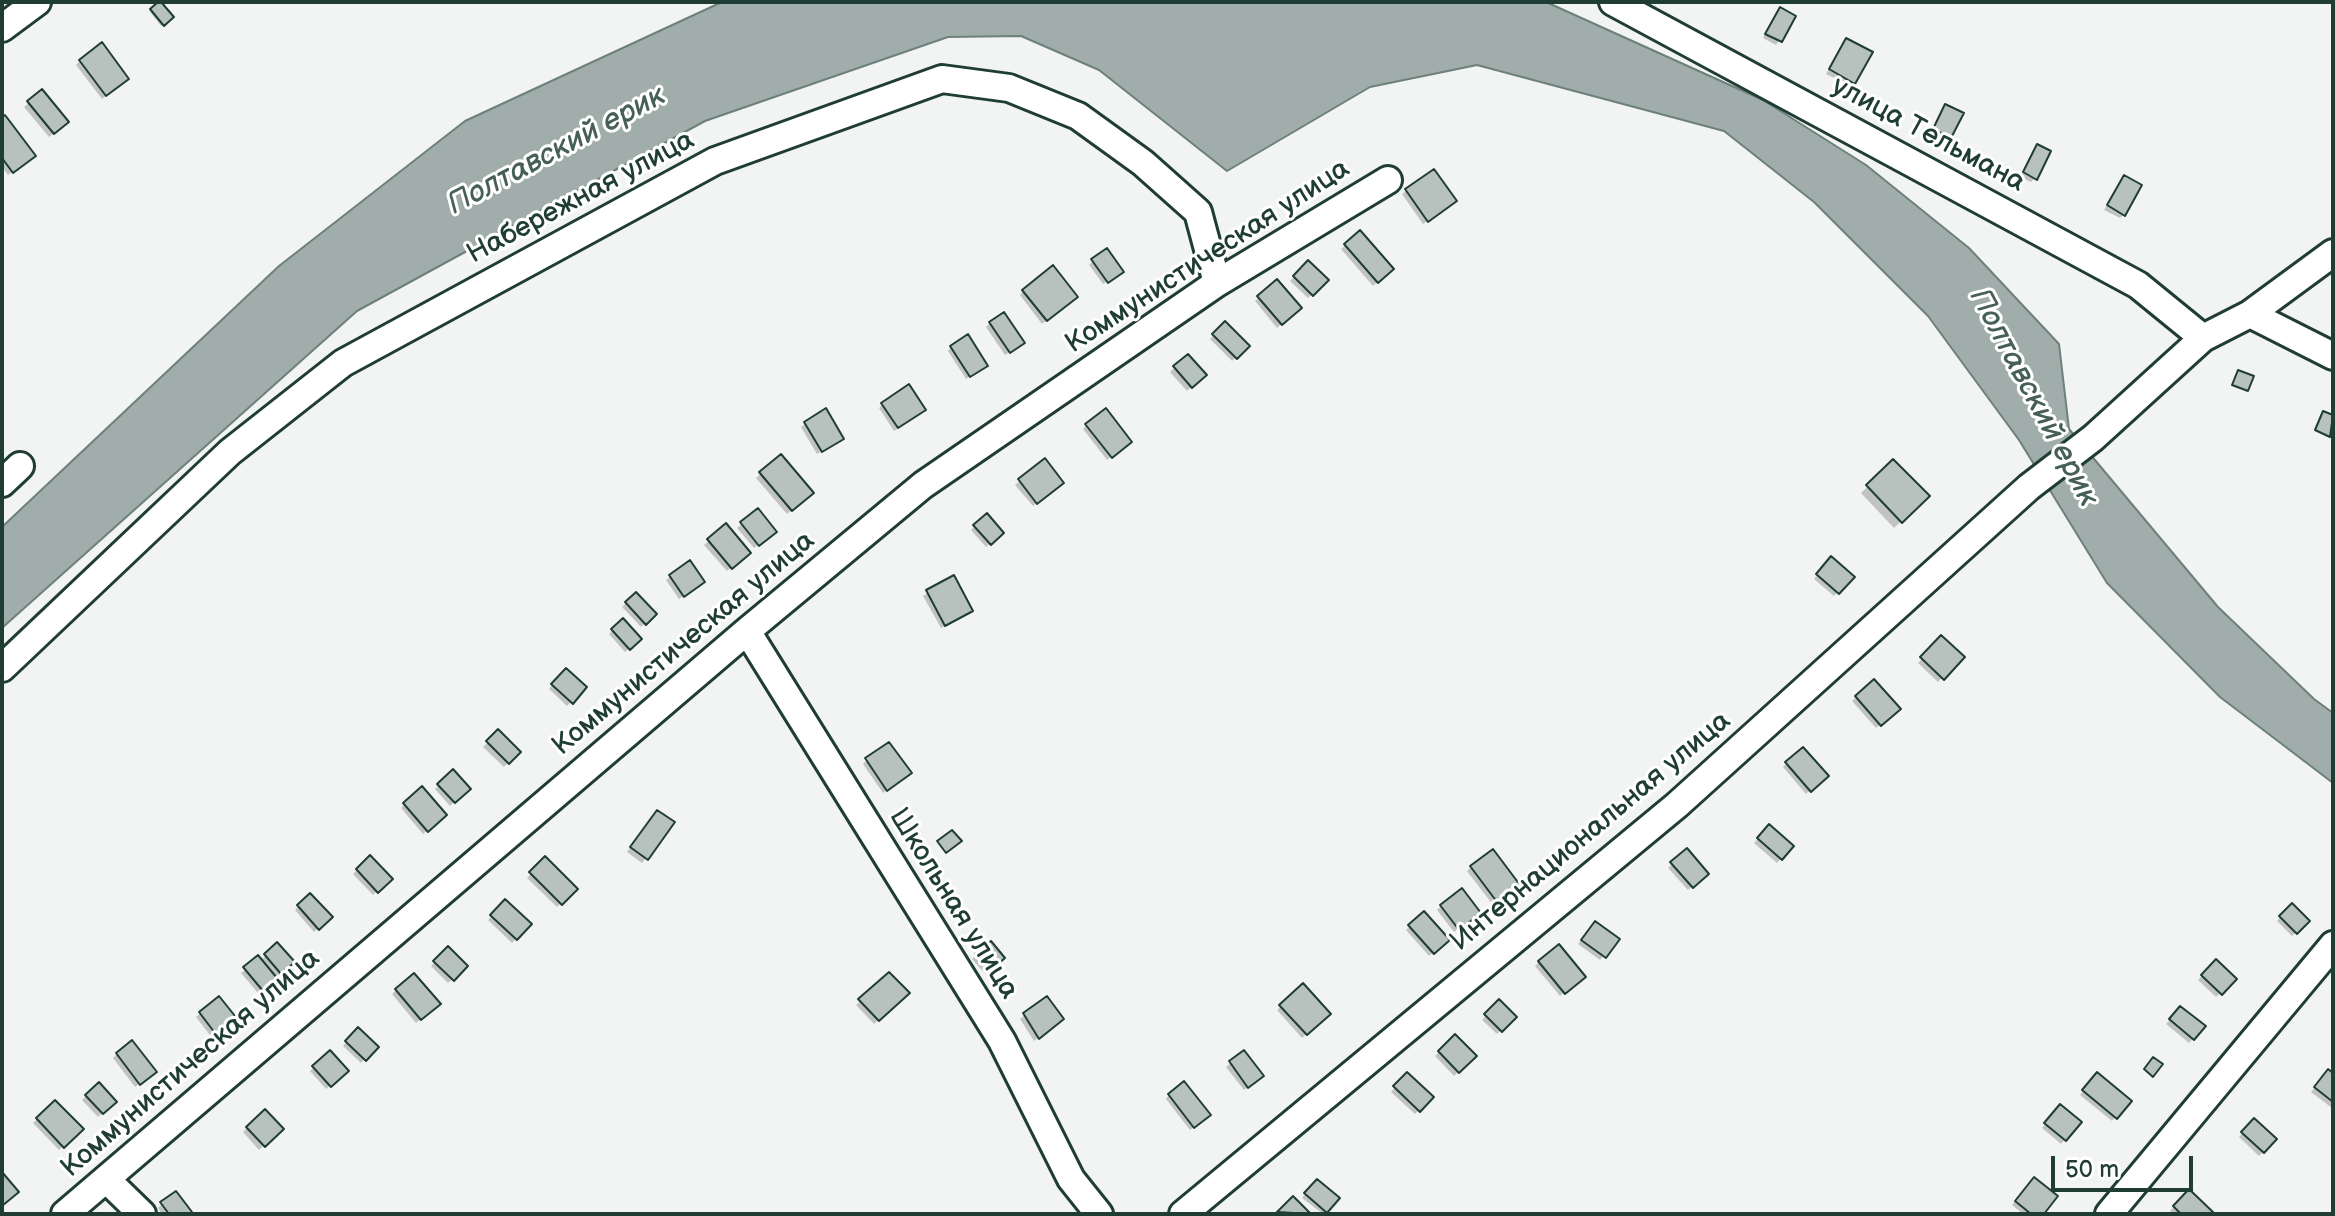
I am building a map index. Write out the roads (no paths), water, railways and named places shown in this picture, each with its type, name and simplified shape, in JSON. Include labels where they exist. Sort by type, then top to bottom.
[{"type":"street","points":[[2,28],[37,2]]},
{"type":"street","name":"улица Тельмана","points":[[1613,2],[2138,285],[2203,338]]},
{"type":"street","name":"Набережная улица","points":[[2,668],[230,452],[343,363],[715,161],[942,79],[1009,88],[1078,116],[1143,163],[1198,212],[1217,283]]},
{"type":"street","name":"Коммунистическая улица","points":[[65,1214],[747,631],[923,485],[1217,283],[1388,180]]},
{"type":"street","name":"Интернациональная улица","points":[[1183,1214],[1677,805],[2029,487],[2093,438],[2203,338],[2250,314],[2333,253]]},
{"type":"street","points":[[2250,314],[2333,356]]},
{"type":"street","name":"Школьная улица","points":[[747,631],[1002,1041],[1071,1179],[1099,1214]]},
{"type":"street","points":[[2109,1214],[2333,945]]},
{"type":"street","points":[[106,1179],[142,1214]]},
{"type":"water","name":"Полтавский ерик","points":[[722,2],[1546,2],[1763,100],[1866,165],[1969,248],[2059,344],[2069,429],[2218,607],[2314,699],[2333,713],[2333,783],[2220,697],[2107,583],[2019,440],[1928,316],[1814,202],[1724,131],[1477,65],[1370,87],[1227,171],[1099,70],[1021,36],[948,37],[705,121],[357,311],[2,628],[2,527],[279,266],[465,121]]}]
